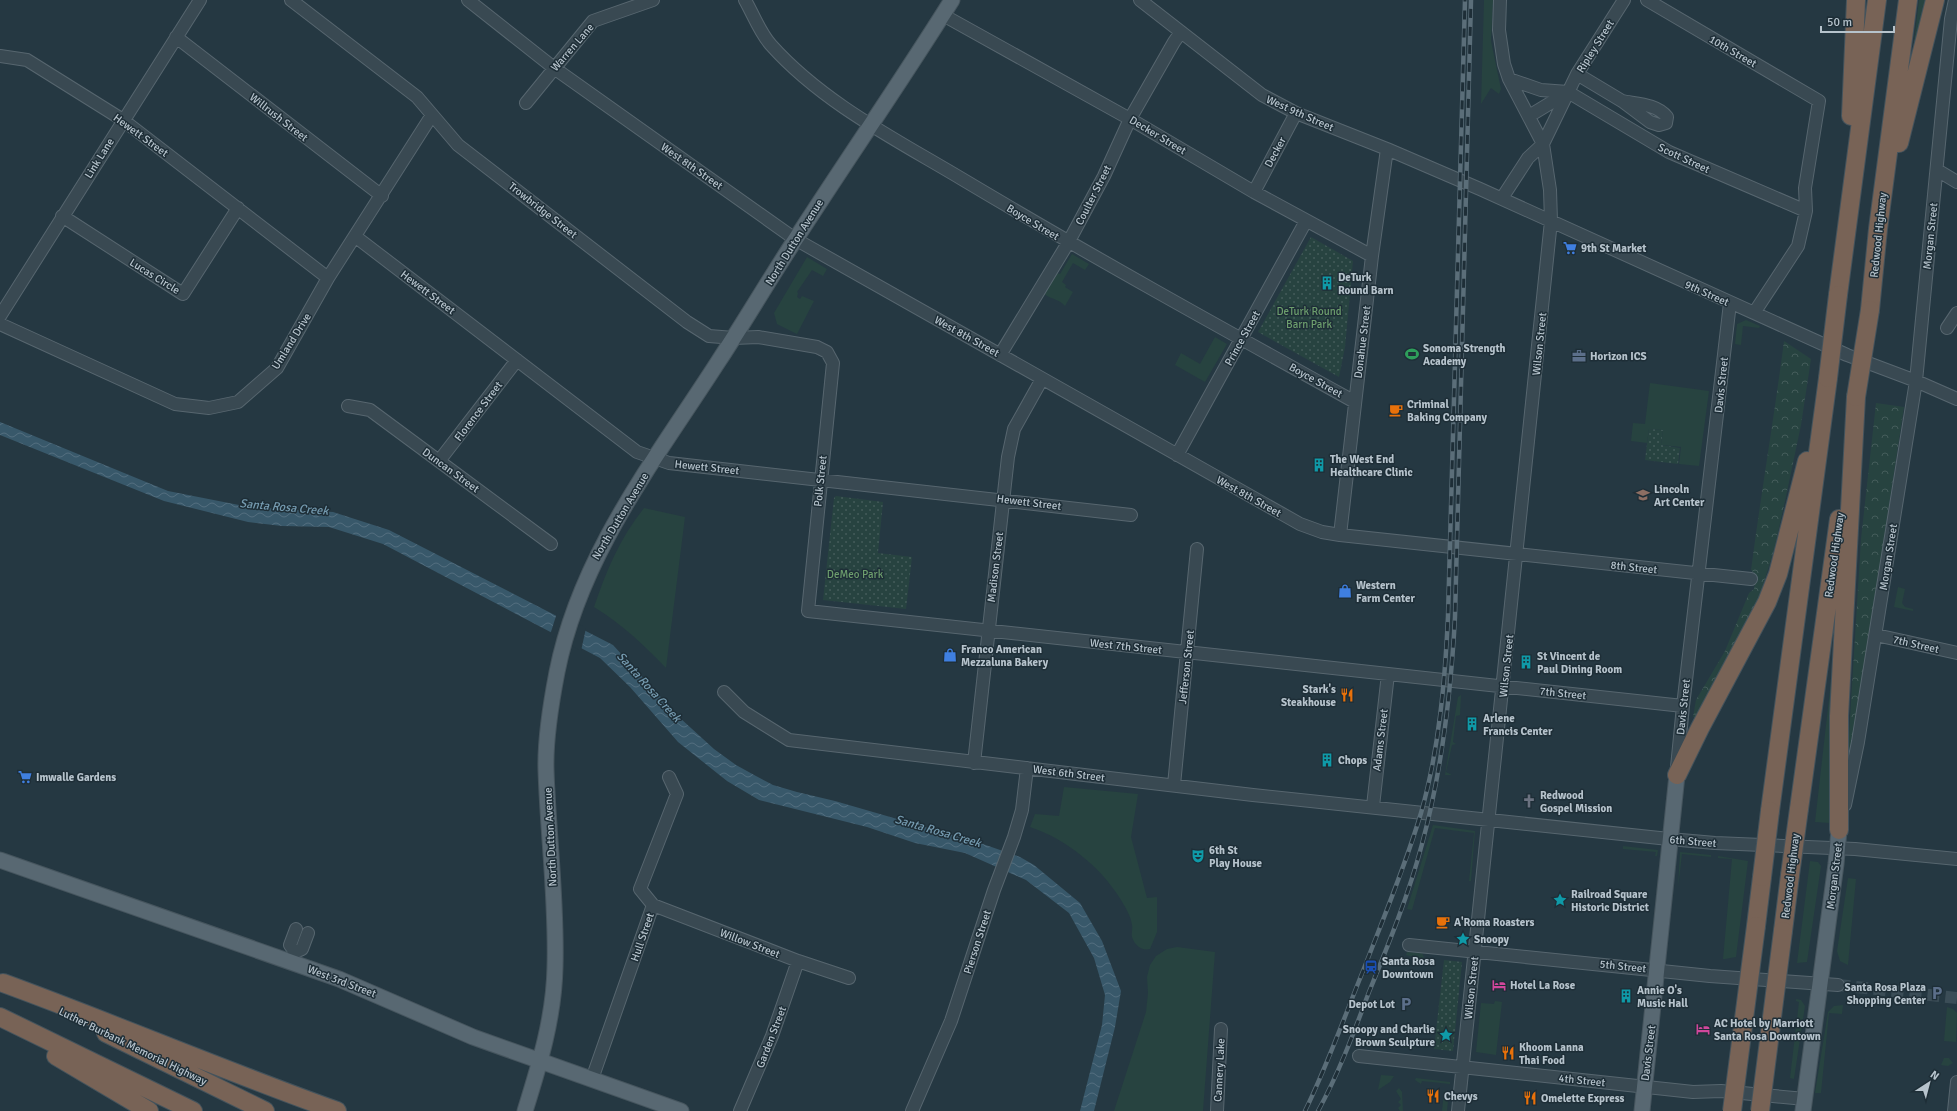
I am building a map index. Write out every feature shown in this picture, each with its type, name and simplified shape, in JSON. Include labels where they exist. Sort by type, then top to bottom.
[{"type":"highway","points":[[1844,240],[1856,0]]},
{"type":"highway","points":[[1732,1111],[1770,811],[1828,378],[1844,240],[1877,0]]},
{"type":"highway","name":"Redwood Highway","points":[[1760,1111],[1790,875],[1856,398],[1870,310],[1878,230],[1908,0]]},
{"type":"highway","points":[[1878,230],[1935,0]]},
{"type":"highway","points":[[1677,775],[1700,728],[1767,602],[1778,574],[1828,378]]},
{"type":"highway","points":[[1839,830],[1839,716],[1856,398]]},
{"type":"highway","points":[[2,983],[98,1018],[199,1060],[337,1111]]},
{"type":"highway","name":"Luther Burbank Memorial Highway","points":[[2,983],[265,1111]]},
{"type":"highway","points":[[0,1018],[42,1047],[149,1111]]},
{"type":"highway","points":[[0,1018],[194,1111]]},
{"type":"main road","name":"North Dutton Avenue","points":[[525,1111],[540,1061],[552,1010],[555,964],[546,766],[557,670],[591,565],[626,502],[734,338],[795,239],[943,16],[952,0]]},
{"type":"main road","name":"Davis Street","points":[[1642,1111],[1658,970],[1669,839],[1677,775]]},
{"type":"main road","name":"Morgan Street","points":[[1804,1105],[1821,983],[1839,830]]},
{"type":"main road","name":"West 3rd Street","points":[[0,860],[142,911],[293,957],[473,1037],[681,1111]]},
{"type":"street","name":"Link Lane","points":[[0,316],[200,0]]},
{"type":"street","name":"Trowbridge Street","points":[[291,0],[417,97],[458,145],[687,322],[710,336],[734,338],[758,337],[817,347],[827,352]]},
{"type":"street","name":"West 8th Street","points":[[468,0],[554,68],[795,239],[1300,524],[1322,532],[1340,535],[1518,554]]},
{"type":"street","name":"Warren Lane","points":[[526,103],[593,21],[652,0]]},
{"type":"street","name":"Boyce Street","points":[[745,0],[769,44],[807,80],[870,125],[1068,243],[1356,402]]},
{"type":"street","name":"West 9th Street","points":[[1140,0],[1262,95],[1296,113],[1460,180]]},
{"type":"street","name":"Wilson Street","points":[[1458,1111],[1488,819],[1518,554],[1551,221],[1550,190],[1543,144],[1509,79],[1504,64],[1499,30],[1500,0]]},
{"type":"street","name":"Ripley Street","points":[[1502,198],[1528,158],[1543,144],[1577,74],[1624,0]]},
{"type":"street","name":"10th Street","points":[[1646,0],[1819,101],[1805,188],[1806,211]]},
{"type":"street","name":"Morgan Street","points":[[1839,830],[1858,742],[1916,381],[1951,19],[1955,0]]},
{"type":"street","name":"Decker Street","points":[[943,16],[1130,119],[1254,192],[1372,256]]},
{"type":"street","name":"Coulter Street","points":[[1000,355],[1068,243],[1104,176],[1130,119],[1181,32]]},
{"type":"street","name":"Willrush Street","points":[[176,37],[382,196]]},
{"type":"street","name":"Hewett Street","points":[[0,56],[27,60],[123,120],[328,278]]},
{"type":"street","points":[[1577,74],[1622,101]]},
{"type":"street","points":[[1509,79],[1541,90],[1568,92]]},
{"type":"street","points":[[1529,116],[1568,92]]},
{"type":"street","name":"Scott Street","points":[[1568,92],[1669,152],[1806,211]]},
{"type":"street","name":"Decker","points":[[1254,192],[1296,113]]},
{"type":"street","name":"Umland Drive","points":[[0,324],[175,404],[209,408],[238,402],[277,368],[328,278],[356,237],[432,115]]},
{"type":"street","name":"Donahue Street","points":[[1340,535],[1372,256],[1387,149]]},
{"type":"street","points":[[1937,170],[1957,182]]},
{"type":"street","name":"9th Street","points":[[1460,180],[1846,355],[1916,381],[1957,399]]},
{"type":"street","name":"Lucas Circle","points":[[62,216],[183,294],[238,208]]},
{"type":"street","points":[[1754,313],[1798,246],[1806,211]]},
{"type":"street","name":"Prince Street","points":[[1177,455],[1306,221]]},
{"type":"street","name":"Hewett Street","points":[[356,237],[637,452],[655,459],[669,463],[1131,514]]},
{"type":"street","name":"Davis Street","points":[[1677,775],[1683,706],[1699,574],[1717,451],[1730,303]]},
{"type":"street","points":[[1947,328],[1957,313]]},
{"type":"street","name":"Polk Street","points":[[808,611],[820,479],[833,363],[827,352]]},
{"type":"street","name":"Florence Street","points":[[439,461],[517,360]]},
{"type":"street","name":"Madison Street","points":[[974,763],[1003,499],[1014,429],[1042,379]]},
{"type":"street","name":"Duncan Street","points":[[348,406],[370,410],[551,544]]},
{"type":"street","name":"Jefferson Street","points":[[1174,786],[1197,549]]},
{"type":"street","name":"8th Street","points":[[1518,554],[1751,579]]},
{"type":"street","name":"West 7th Street","points":[[808,611],[1443,680]]},
{"type":"street","name":"7th Street","points":[[1876,634],[1957,653]]},
{"type":"street","name":"Adams Street","points":[[1373,806],[1388,674]]},
{"type":"street","name":"7th Street","points":[[1443,680],[1683,706]]},
{"type":"street","name":"West 6th Street","points":[[724,692],[744,712],[789,740],[1174,786],[1430,813]]},
{"type":"street","name":"Pierson Street","points":[[912,1111],[950,1020],[1014,837],[1022,810],[1027,768]]},
{"type":"street","name":"Hull Street","points":[[592,1079],[653,905],[640,889],[677,794],[669,777]]},
{"type":"street","name":"6th Street","points":[[1430,813],[1715,844],[1838,848],[1957,859]]},
{"type":"street","name":"Willow Street","points":[[653,905],[798,961],[849,978]]},
{"type":"street","points":[[296,929],[290,945],[293,957],[302,949],[308,933]]},
{"type":"street","name":"5th Street","points":[[1409,945],[1710,976],[1838,985]]},
{"type":"street","name":"Garden Street","points":[[740,1111],[772,1036],[798,961]]},
{"type":"street","name":"Cannery Lake","points":[[1217,1111],[1221,1029]]},
{"type":"street","name":"4th Street","points":[[1359,1056],[1693,1092],[1721,1091],[1804,1105]]},
{"type":"street","points":[[1954,1111],[1957,1082]]},
{"type":"green space","points":[[1484,0],[1493,0],[1491,41],[1501,89],[1499,94],[1491,88],[1481,104]]},
{"type":"green space","points":[[1919,0],[1926,0],[1912,59]]},
{"type":"green space","name":"DeTurk Round Barn Park","points":[[1311,237],[1353,261],[1345,347],[1339,377],[1258,332]]},
{"type":"green space","points":[[1072,254],[1089,264],[1085,270],[1073,263],[1062,282],[1066,285],[1065,287],[1073,292],[1065,306],[1044,294],[1056,273],[1060,274]]},
{"type":"green space","points":[[807,257],[827,269],[823,276],[812,270],[797,292],[797,297],[800,299],[802,296],[814,301],[797,334],[777,324],[774,313]]},
{"type":"green space","points":[[1746,320],[1760,326],[1759,328],[1743,326],[1741,345],[1735,344],[1737,324]]},
{"type":"green space","points":[[1215,337],[1227,344],[1205,382],[1175,365],[1181,353],[1200,364]]},
{"type":"green space","points":[[1784,341],[1811,359],[1801,425],[1774,550],[1759,598],[1696,718],[1693,717],[1696,700],[1725,651],[1749,593],[1754,589],[1756,575],[1751,570]]},
{"type":"green space","points":[[1650,383],[1709,391],[1699,466],[1679,464],[1681,447],[1661,445],[1663,430],[1649,429],[1647,443],[1631,441],[1633,423],[1645,424]]},
{"type":"green space","points":[[1876,403],[1904,407],[1852,748],[1848,751],[1861,539]]},
{"type":"green space","points":[[1649,429],[1663,430],[1661,445],[1680,448],[1678,464],[1645,460]]},
{"type":"green space","name":"DeMeo Park","points":[[836,496],[883,502],[878,553],[912,557],[906,609],[823,600],[834,498]]},
{"type":"green space","points":[[644,508],[685,517],[666,668],[632,635],[594,607],[614,555],[635,519]]},
{"type":"green space","points":[[1898,587],[1905,589],[1902,603],[1905,607],[1913,609],[1913,611],[1894,607]]},
{"type":"green space","points":[[1840,602],[1830,823],[1815,822]]},
{"type":"green space","points":[[1461,695],[1460,715],[1456,716],[1453,742],[1456,744],[1452,745],[1446,772],[1452,775],[1445,775],[1458,697]]},
{"type":"green space","points":[[1064,787],[1138,794],[1131,837],[1147,898],[1157,897],[1157,932],[1150,949],[1139,947],[1135,943],[1132,937],[1132,926],[1129,915],[1113,888],[1103,876],[1082,856],[1069,847],[1057,839],[1030,827],[1035,814],[1059,816]]},
{"type":"green space","points":[[1433,825],[1475,831],[1471,881],[1469,881],[1474,833],[1435,828],[1412,910],[1407,909]]},
{"type":"green space","points":[[1623,846],[1658,850],[1657,856],[1655,856],[1656,852],[1623,849]]},
{"type":"green space","points":[[1680,852],[1711,855],[1711,857],[1682,854],[1678,888]]},
{"type":"green space","points":[[1718,856],[1748,861],[1736,957],[1725,959],[1723,959],[1732,859],[1718,858]]},
{"type":"green space","points":[[1810,861],[1818,862],[1821,866],[1807,962],[1797,963]]},
{"type":"green space","points":[[1848,878],[1856,879],[1848,965],[1840,961],[1837,951]]},
{"type":"green space","points":[[1177,947],[1215,952],[1203,1111],[1114,1111],[1146,1012],[1148,993],[1147,977],[1150,965],[1156,956],[1167,949]]},
{"type":"green space","points":[[1407,952],[1422,953],[1424,957],[1422,959],[1406,955]]},
{"type":"green space","points":[[1444,960],[1462,962],[1453,1051],[1434,1049]]},
{"type":"green space","points":[[1796,999],[1801,1000],[1805,1006],[1794,1079],[1790,1078],[1799,1002],[1796,1001]]},
{"type":"green space","points":[[1495,1001],[1502,1002],[1496,1055],[1476,1052],[1481,1003],[1494,1004]]},
{"type":"green space","points":[[1843,1005],[1842,1014],[1829,1013],[1821,1093],[1815,1093],[1828,1012],[1834,1006]]},
{"type":"green space","points":[[1947,1007],[1953,1009],[1957,1013],[1956,1042],[1944,1041]]},
{"type":"green space","points":[[1408,1036],[1415,1045],[1414,1049],[1388,1045],[1387,1041],[1406,1044]]},
{"type":"green space","points":[[1944,1058],[1949,1058],[1953,1063],[1948,1066],[1941,1065]]},
{"type":"green space","points":[[1381,1075],[1394,1076],[1390,1082],[1378,1090]]},
{"type":"green space","points":[[1416,1078],[1450,1082],[1450,1084],[1422,1081],[1421,1084],[1415,1080]]},
{"type":"green space","points":[[1399,1088],[1402,1092],[1403,1111],[1400,1111],[1398,1108],[1401,1105],[1398,1102],[1401,1099],[1396,1091]]},
{"type":"green space","points":[[1444,1091],[1449,1092],[1447,1111],[1442,1111]]},
{"type":"water","name":"Santa Rosa Creek","points":[[0,422],[168,491],[249,507],[333,512],[389,530],[613,645],[680,718],[714,749],[736,765],[773,785],[835,801],[980,843],[1020,857],[1034,865],[1080,903],[1102,941],[1121,991],[1115,1027],[1094,1111],[1080,1111],[1102,1025],[1105,995],[1094,958],[1069,913],[1026,880],[965,853],[915,843],[867,827],[759,800],[727,781],[678,742],[630,687],[600,658],[383,544],[329,527],[282,526],[248,522],[164,501],[0,435]]},
{"type":"pier","points":[[557,613],[586,628],[581,651],[550,635]]},
{"type":"tunnel","points":[[1838,985],[1957,998]]},
{"type":"railway","points":[[1305,1111],[1335,1042],[1408,853],[1421,813],[1437,740],[1443,690],[1448,616],[1465,0]]},
{"type":"railway","points":[[1318,1111],[1346,1052],[1405,900],[1429,816],[1440,760],[1448,703],[1455,617],[1471,0]]},
{"type":"place","name":"9th St Market","points":[[1570,248]]},
{"type":"place","name":"DeTurk Round Barn","points":[[1327,283]]},
{"type":"place","name":"Sonoma Strength Academy","points":[[1412,354]]},
{"type":"place","name":"Horizon ICS","points":[[1579,356]]},
{"type":"place","name":"Criminal Baking Company","points":[[1396,410]]},
{"type":"place","name":"The West End Healthcare Clinic","points":[[1319,465]]},
{"type":"place","name":"Lincoln Art Center","points":[[1643,495]]},
{"type":"place","name":"Western Farm Center","points":[[1345,591]]},
{"type":"place","name":"Franco American Mezzaluna Bakery","points":[[950,655]]},
{"type":"place","name":"St Vincent de Paul Dining Room","points":[[1526,662]]},
{"type":"place","name":"Stark's Steakhouse","points":[[1347,695]]},
{"type":"place","name":"Arlene Francis Center","points":[[1472,724]]},
{"type":"place","name":"Chops","points":[[1327,760]]},
{"type":"place","name":"Imwalle Gardens","points":[[25,777]]},
{"type":"place","name":"Redwood Gospel Mission","points":[[1529,801]]},
{"type":"place","name":"6th St Play House","points":[[1198,856]]},
{"type":"place","name":"Railroad Square Historic District","points":[[1560,900]]},
{"type":"place","name":"A'Roma Roasters","points":[[1443,922]]},
{"type":"place","name":"Snoopy","points":[[1463,939]]},
{"type":"place","name":"Santa Rosa Downtown","points":[[1371,967]]},
{"type":"place","name":"Hotel La Rose","points":[[1499,985]]},
{"type":"place","name":"Santa Rosa Plaza Shopping Center","points":[[1937,993]]},
{"type":"place","name":"Annie O's Music Hall","points":[[1626,996]]},
{"type":"place","name":"Depot Lot","points":[[1406,1004]]},
{"type":"place","name":"AC Hotel by Marriott Santa Rosa Downtown","points":[[1703,1029]]},
{"type":"place","name":"Snoopy and Charlie Brown Sculpture","points":[[1446,1035]]},
{"type":"place","name":"Khoom Lanna Thai Food","points":[[1508,1053]]},
{"type":"place","name":"Chevys","points":[[1433,1096]]},
{"type":"place","name":"Omelette Express","points":[[1530,1098]]}]
